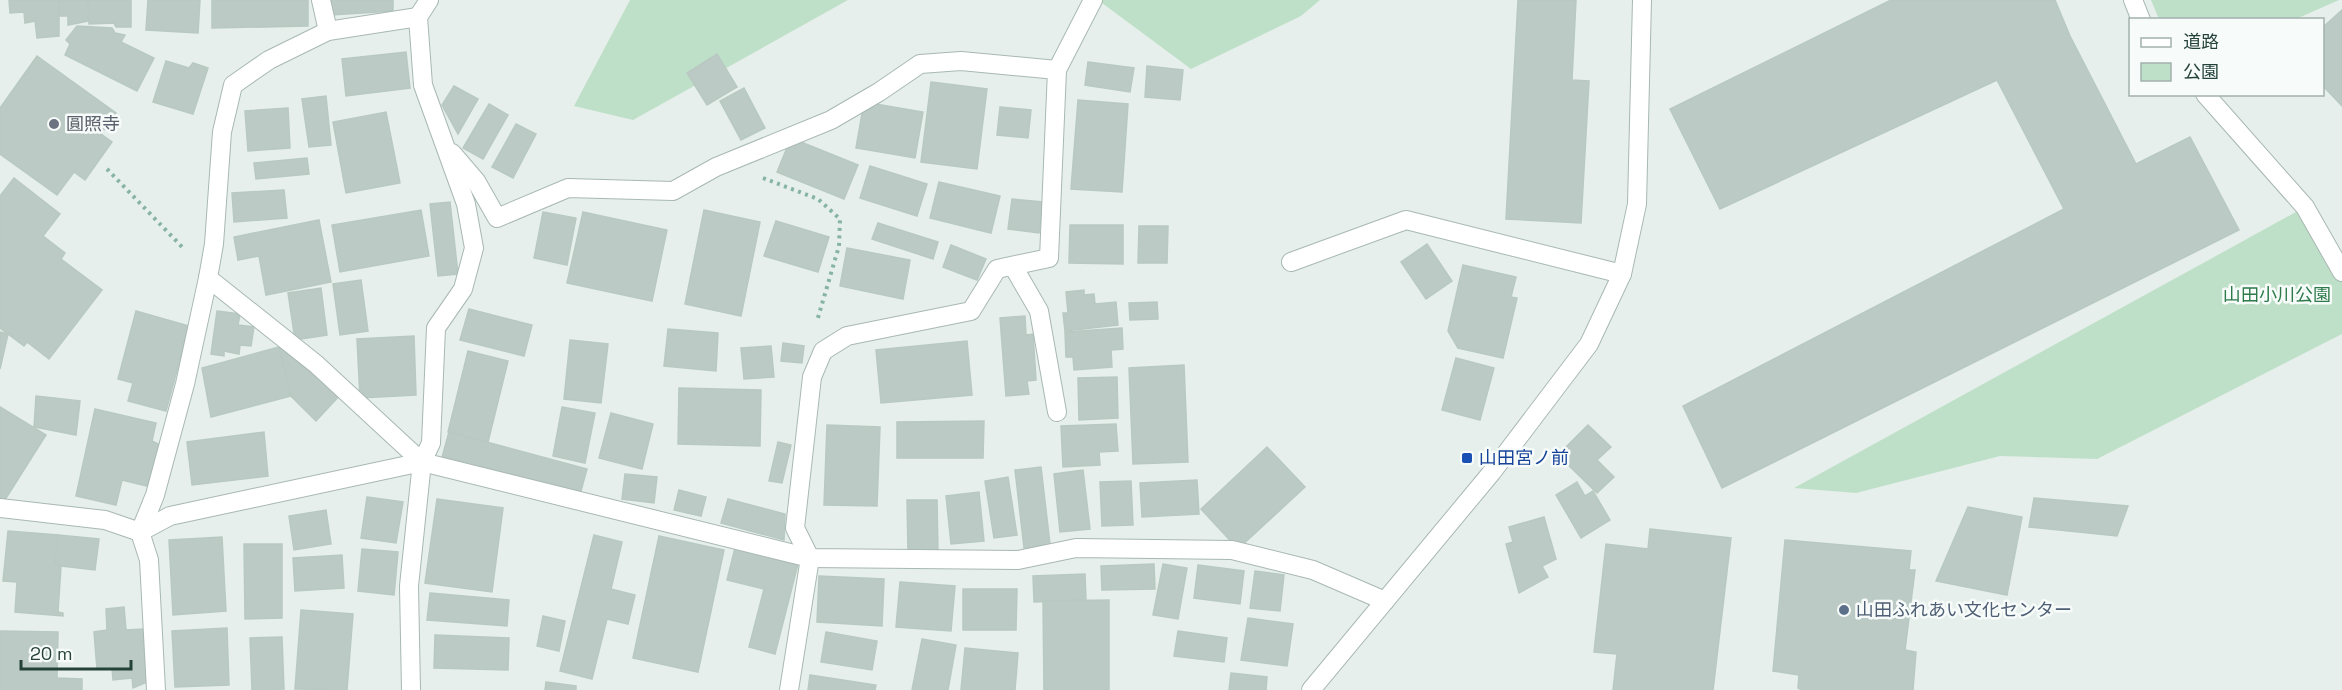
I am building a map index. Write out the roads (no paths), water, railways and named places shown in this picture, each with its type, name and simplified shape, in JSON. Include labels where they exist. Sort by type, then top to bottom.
[{"type":"street","points":[[321,0],[328,31]]},
{"type":"street","points":[[411,690],[409,586],[422,462],[431,443],[436,328],[463,289],[474,248],[466,204],[423,85],[418,17],[429,0]]},
{"type":"street","points":[[789,690],[810,558],[795,528],[812,377],[823,351],[847,336],[971,311],[997,269],[1049,258],[1057,70],[1094,0]]},
{"type":"street","points":[[1311,690],[1492,472],[1590,344],[1622,274],[1636,204],[1642,0]]},
{"type":"street","points":[[2133,0],[2140,18]]},
{"type":"street","points":[[156,690],[148,560],[140,532],[155,495],[185,384],[208,278],[214,244],[222,132],[233,85],[269,60],[328,31],[418,17]]},
{"type":"street","points":[[445,145],[476,181],[497,218],[568,188],[673,191],[716,167],[831,120],[920,64],[961,61],[1057,70]]},
{"type":"street","points":[[2207,96],[2305,207],[2342,272]]},
{"type":"street","points":[[1291,262],[1406,219],[1622,274]]},
{"type":"street","points":[[1013,266],[1039,311],[1057,412]]},
{"type":"street","points":[[208,278],[316,364],[422,462]]},
{"type":"street","points":[[0,508],[105,520],[140,532],[170,516],[422,462],[810,558],[1018,560],[1076,548],[1232,550],[1313,570],[1385,601]]},
{"type":"place","name":"圓照寺","points":[[54,124]]},
{"type":"place","name":"山田宮ノ前","points":[[1467,458]]},
{"type":"place","name":"山田ふれあい文化センター","points":[[1844,610]]},
{"type":"park label","name":"山田小川公園","points":[[2277,295]]}]
